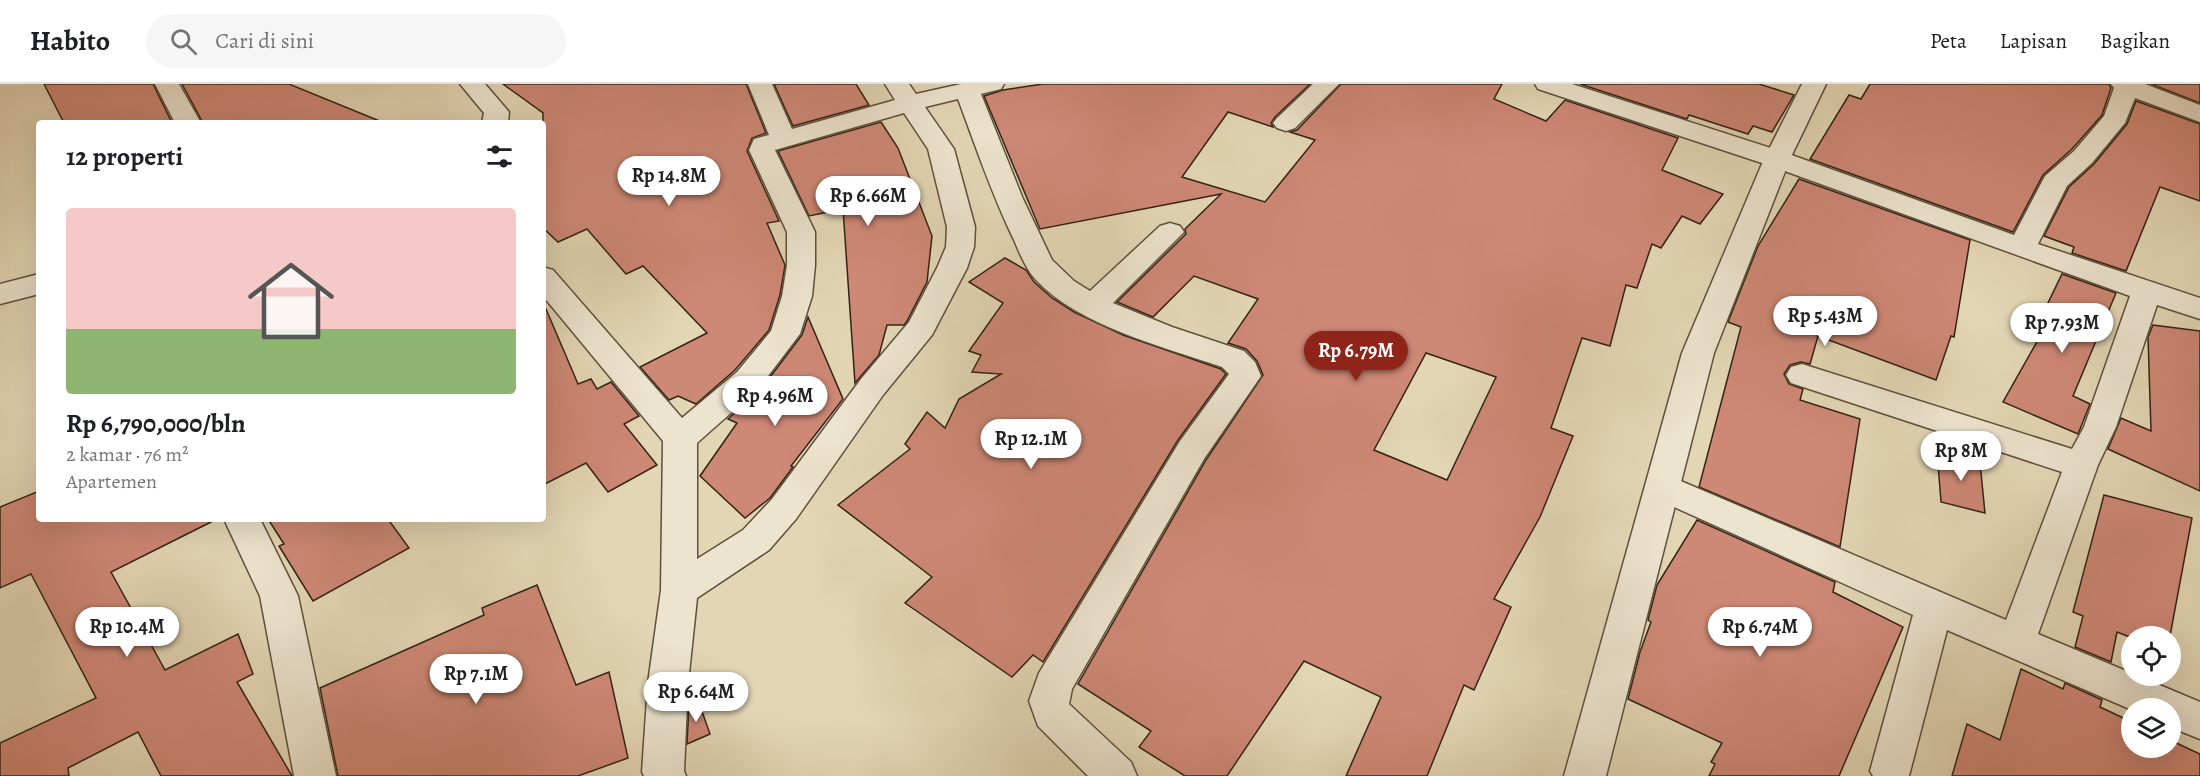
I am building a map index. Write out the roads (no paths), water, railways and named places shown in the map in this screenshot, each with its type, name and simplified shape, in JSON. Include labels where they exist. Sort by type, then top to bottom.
[{"type":"street","points":[[167,84],[186,120]]},
{"type":"street","points":[[472,84],[496,112],[496,120]]},
{"type":"street","points":[[760,84],[783,139]]},
{"type":"street","points":[[1286,123],[1327,84]]},
{"type":"street","points":[[1547,84],[1777,159],[2022,248],[2200,309]]},
{"type":"street","points":[[1585,776],[1664,488],[1698,352],[1777,159],[1814,84]]},
{"type":"street","points":[[2022,248],[2055,182],[2083,157],[2116,118],[2125,85],[2200,114]]},
{"type":"street","points":[[680,438],[748,380],[785,334],[797,296],[801,265],[801,232],[761,147],[766,143],[909,96],[972,89],[1015,214],[1040,265],[1058,284],[1093,305],[1128,321],[1233,359],[1244,370],[1245,376],[1192,450],[1053,685],[1049,701],[1052,714],[1116,776]]},
{"type":"street","points":[[679,590],[756,540],[784,509],[872,387],[921,328],[952,268],[960,248],[961,227],[956,205],[941,149],[909,96]]},
{"type":"street","points":[[1093,305],[1170,232]]},
{"type":"street","points":[[546,280],[680,438],[679,590],[668,683],[661,775]]},
{"type":"street","points":[[0,294],[36,285]]},
{"type":"street","points":[[2017,641],[2081,465],[2100,427],[2147,290]]},
{"type":"street","points":[[1802,375],[2081,465]]},
{"type":"street","points":[[1664,488],[2147,698]]},
{"type":"street","points":[[243,522],[279,596],[315,776]]},
{"type":"street","points":[[1891,771],[1934,607]]},
{"type":"street","points":[[2181,713],[2200,721]]}]
